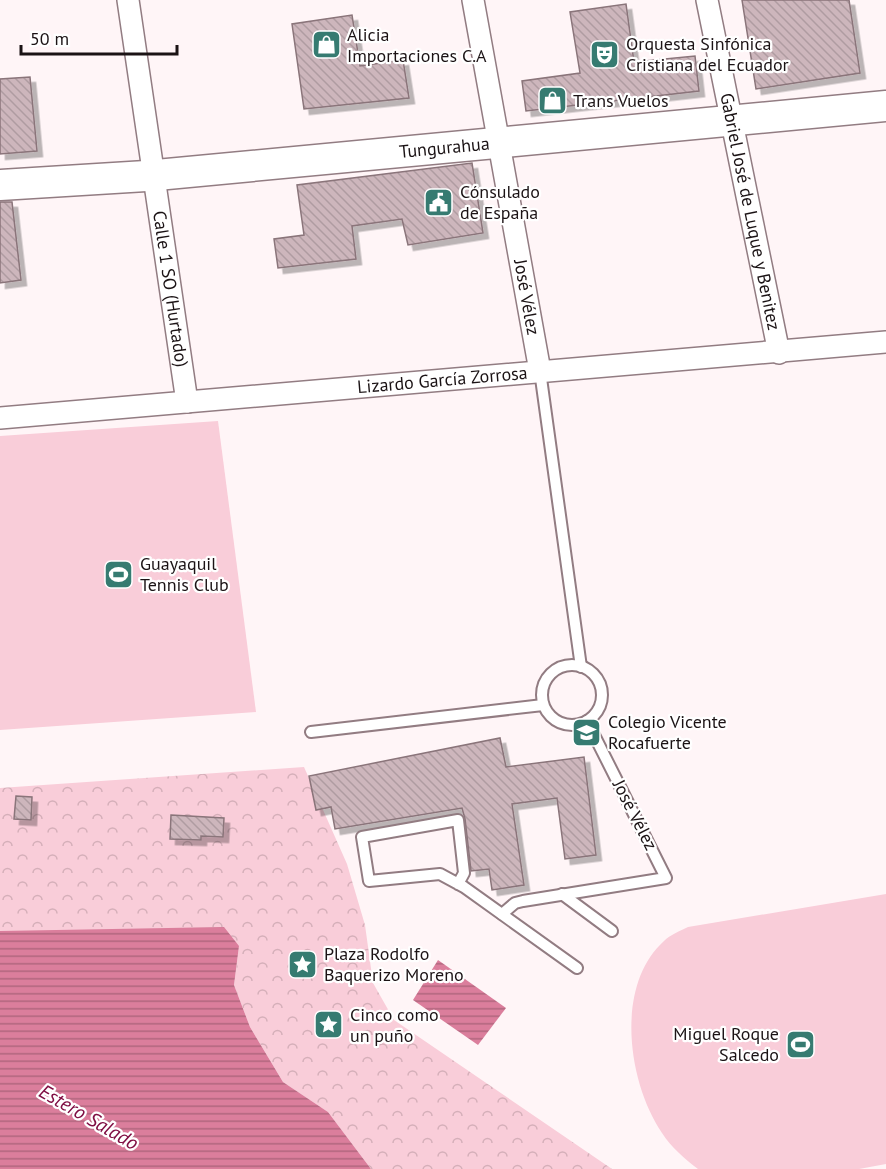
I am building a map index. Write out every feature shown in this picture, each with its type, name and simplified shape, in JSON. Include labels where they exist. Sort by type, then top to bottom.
[{"type":"main road","name":"Tungurahua","points":[[0,185],[153,175],[886,106]]},
{"type":"street","name":"Calle 1 SO (Hurtado)","points":[[128,0],[188,402]]},
{"type":"street","name":"José Vélez","points":[[473,0],[540,371]]},
{"type":"street","name":"Gabriel José de Luque y Benitez","points":[[707,0],[779,352]]},
{"type":"street","name":"Lizardo García Zorrosa","points":[[0,418],[886,342]]},
{"type":"lane","name":"José Vélez","points":[[540,371],[581,667]]},
{"type":"lane","points":[[562,666],[581,667],[596,678],[602,697],[599,707],[587,721],[566,725],[556,721],[543,705],[543,686],[554,671],[562,666]]},
{"type":"lane","points":[[311,732],[543,705]]},
{"type":"lane","name":"José Vélez","points":[[562,894],[666,878],[587,721]]},
{"type":"lane","points":[[458,884],[464,873],[458,820],[362,837],[369,881],[440,874],[502,914],[577,968]]},
{"type":"lane","points":[[502,914],[515,903],[562,894],[612,931]]},
{"type":"green space","name":"Guayaquil Tennis Club","points":[[218,421],[256,712],[0,730],[0,436]]},
{"type":"green space","name":"Plaza Rodolfo Baquerizo Moreno","points":[[304,767],[347,864],[365,925],[373,983],[394,1020],[612,1169],[371,1169],[328,1112],[283,1082],[250,1027],[234,985],[239,946],[0,935],[0,788]]},
{"type":"green space","points":[[886,894],[886,1164],[859,1169],[698,1169],[678,1152],[662,1133],[650,1112],[641,1088],[631,1035],[632,1008],[638,983],[648,960],[666,939],[688,927]]},
{"type":"water","name":"Estero Salado","points":[[224,927],[239,946],[234,985],[250,1027],[283,1082],[328,1112],[371,1169],[0,1169],[0,931]]},
{"type":"water","points":[[438,960],[506,1008],[478,1045],[413,1000]]},
{"type":"building","points":[[742,0],[849,0],[860,73],[756,89]]},
{"type":"building","points":[[626,4],[634,62],[695,56],[699,91],[526,111],[522,81],[580,73],[570,12]]},
{"type":"building","name":"Alicia Importaciones C.A","points":[[352,15],[360,66],[403,60],[409,98],[304,109],[292,24]]},
{"type":"building","points":[[30,77],[37,151],[0,154],[0,79]]},
{"type":"building","points":[[472,163],[483,233],[408,245],[402,219],[352,226],[356,259],[278,268],[274,239],[304,235],[297,185]]},
{"type":"building","points":[[0,202],[12,202],[21,280],[0,283]]},
{"type":"building","points":[[500,738],[506,767],[584,757],[596,855],[565,859],[557,798],[512,804],[524,885],[492,890],[489,869],[471,871],[462,808],[335,829],[331,807],[316,810],[309,776]]},
{"type":"building","points":[[16,796],[32,797],[31,820],[14,819]]},
{"type":"building","points":[[171,815],[224,818],[223,837],[201,836],[201,840],[170,839]]},
{"type":"place","name":"Alicia Importaciones C.A","points":[[326,45]]},
{"type":"place","name":"Orquesta Sinfónica Cristiana del Ecuador","points":[[605,54]]},
{"type":"place","name":"Trans Vuelos","points":[[552,101]]},
{"type":"place","name":"Cónsulado de España","points":[[439,202]]},
{"type":"place","name":"Guayaquil Tennis Club","points":[[119,574]]},
{"type":"place","name":"Colegio Vicente Rocafuerte","points":[[587,732]]},
{"type":"place","name":"Plaza Rodolfo Baquerizo Moreno","points":[[303,964]]},
{"type":"place","name":"Cinco como un puño","points":[[329,1025]]},
{"type":"place","name":"Miguel Roque Salcedo","points":[[800,1044]]}]
